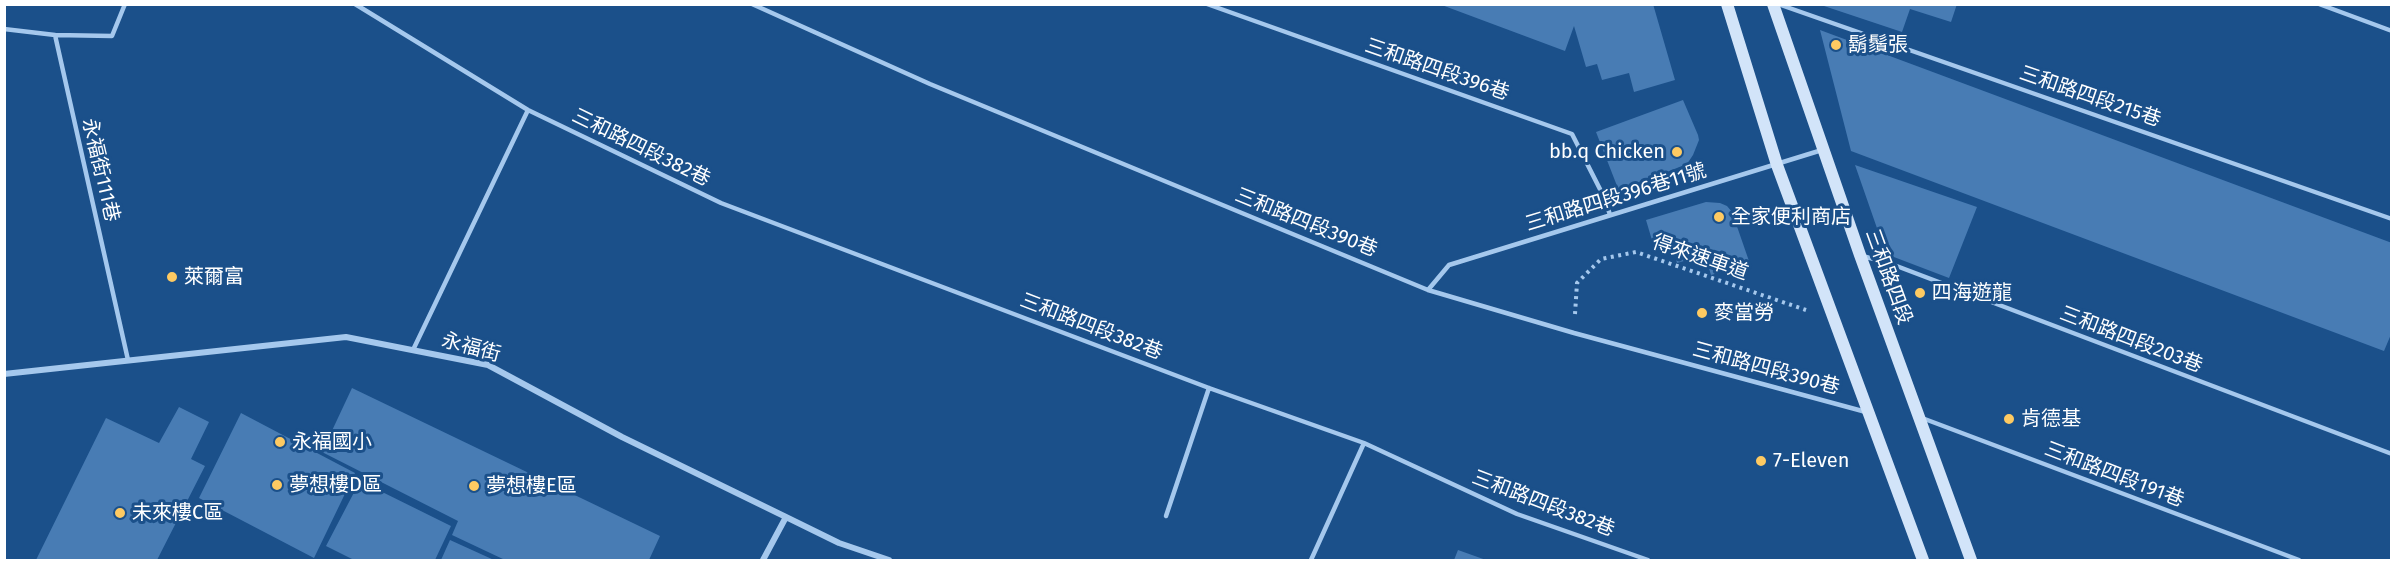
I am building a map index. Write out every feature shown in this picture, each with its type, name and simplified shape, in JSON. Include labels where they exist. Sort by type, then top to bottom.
[{"type":"main road","points":[[1727,4],[1777,165],[1923,561]]},
{"type":"main road","name":"三和路四段","points":[[1775,4],[1822,150],[1971,561]]},
{"type":"street","name":"永福街","points":[[4,374],[346,337],[488,365],[622,437],[839,543],[889,561]]},
{"type":"street","points":[[763,561],[786,517]]},
{"type":"lane","points":[[4,29],[55,36],[112,36],[125,4]]},
{"type":"lane","name":"三和路四段382巷","points":[[355,4],[528,110],[721,203],[1209,388],[1364,443],[1517,514],[1648,561]]},
{"type":"lane","name":"三和路四段390巷","points":[[752,4],[930,84],[1428,290],[1574,333],[1867,412]]},
{"type":"lane","name":"三和路四段396巷","points":[[1207,4],[1572,134],[1605,199],[1610,215]]},
{"type":"lane","name":"三和路四段215巷","points":[[1775,4],[2391,219]]},
{"type":"lane","points":[[2319,4],[2391,31]]},
{"type":"lane","name":"永福街111巷","points":[[55,36],[128,360]]},
{"type":"lane","points":[[413,350],[528,110]]},
{"type":"lane","name":"三和路四段396巷11號","points":[[1428,290],[1449,265],[1822,150]]},
{"type":"lane","name":"三和路四段203巷","points":[[1860,255],[1886,262],[2391,454]]},
{"type":"lane","points":[[1166,516],[1209,388]]},
{"type":"lane","name":"三和路四段191巷","points":[[1919,417],[2299,561]]},
{"type":"lane","points":[[1311,561],[1364,443]]},
{"type":"path","name":"得來速車道","points":[[1574,333],[1577,283],[1601,259],[1636,252],[1832,319]]},
{"type":"building","points":[[1439,4],[1653,4],[1675,80],[1634,92],[1629,73],[1602,80],[1597,64],[1586,67],[1574,26],[1565,51]]},
{"type":"building","points":[[1957,4],[1951,22],[1910,9],[1902,32],[1821,5]]},
{"type":"building","points":[[1820,30],[2392,243],[2392,332],[2384,351],[1851,151]]},
{"type":"building","points":[[1683,100],[1699,140],[1687,164],[1619,191],[1596,132]]},
{"type":"building","points":[[1855,165],[1977,207],[1949,278],[1886,254]]},
{"type":"building","points":[[1706,202],[1720,203],[1732,212],[1750,264],[1711,275],[1705,255],[1677,263],[1671,242],[1654,247],[1646,220]]},
{"type":"building","name":"夢想樓E區","points":[[352,388],[660,536],[649,560],[505,560],[452,535],[458,521],[322,452]]},
{"type":"building","name":"未來樓C區","points":[[179,407],[209,422],[191,459],[205,466],[157,560],[36,560],[106,418],[159,443]]},
{"type":"building","name":"夢想樓D區","points":[[241,413],[355,473],[314,558],[199,498]]},
{"type":"building","points":[[360,481],[451,526],[435,560],[354,560],[326,546]]},
{"type":"building","points":[[450,540],[494,560],[441,560]]},
{"type":"building","points":[[1458,550],[1486,560],[1454,560]]},
{"type":"place","name":"鬍鬚張","points":[[1836,45]]},
{"type":"place","name":"bb.q Chicken","points":[[1677,152]]},
{"type":"place","name":"全家便利商店","points":[[1719,217]]},
{"type":"place","name":"萊爾富","points":[[172,277]]},
{"type":"place","name":"四海遊龍","points":[[1920,293]]},
{"type":"place","name":"麥當勞","points":[[1702,313]]},
{"type":"place","name":"肯德基","points":[[2009,419]]},
{"type":"place","name":"永福國小","points":[[280,442]]},
{"type":"place","name":"7-Eleven","points":[[1761,461]]},
{"type":"place","name":"夢想樓D區","points":[[277,485]]},
{"type":"place","name":"夢想樓E區","points":[[474,486]]},
{"type":"place","name":"未來樓C區","points":[[120,513]]}]
